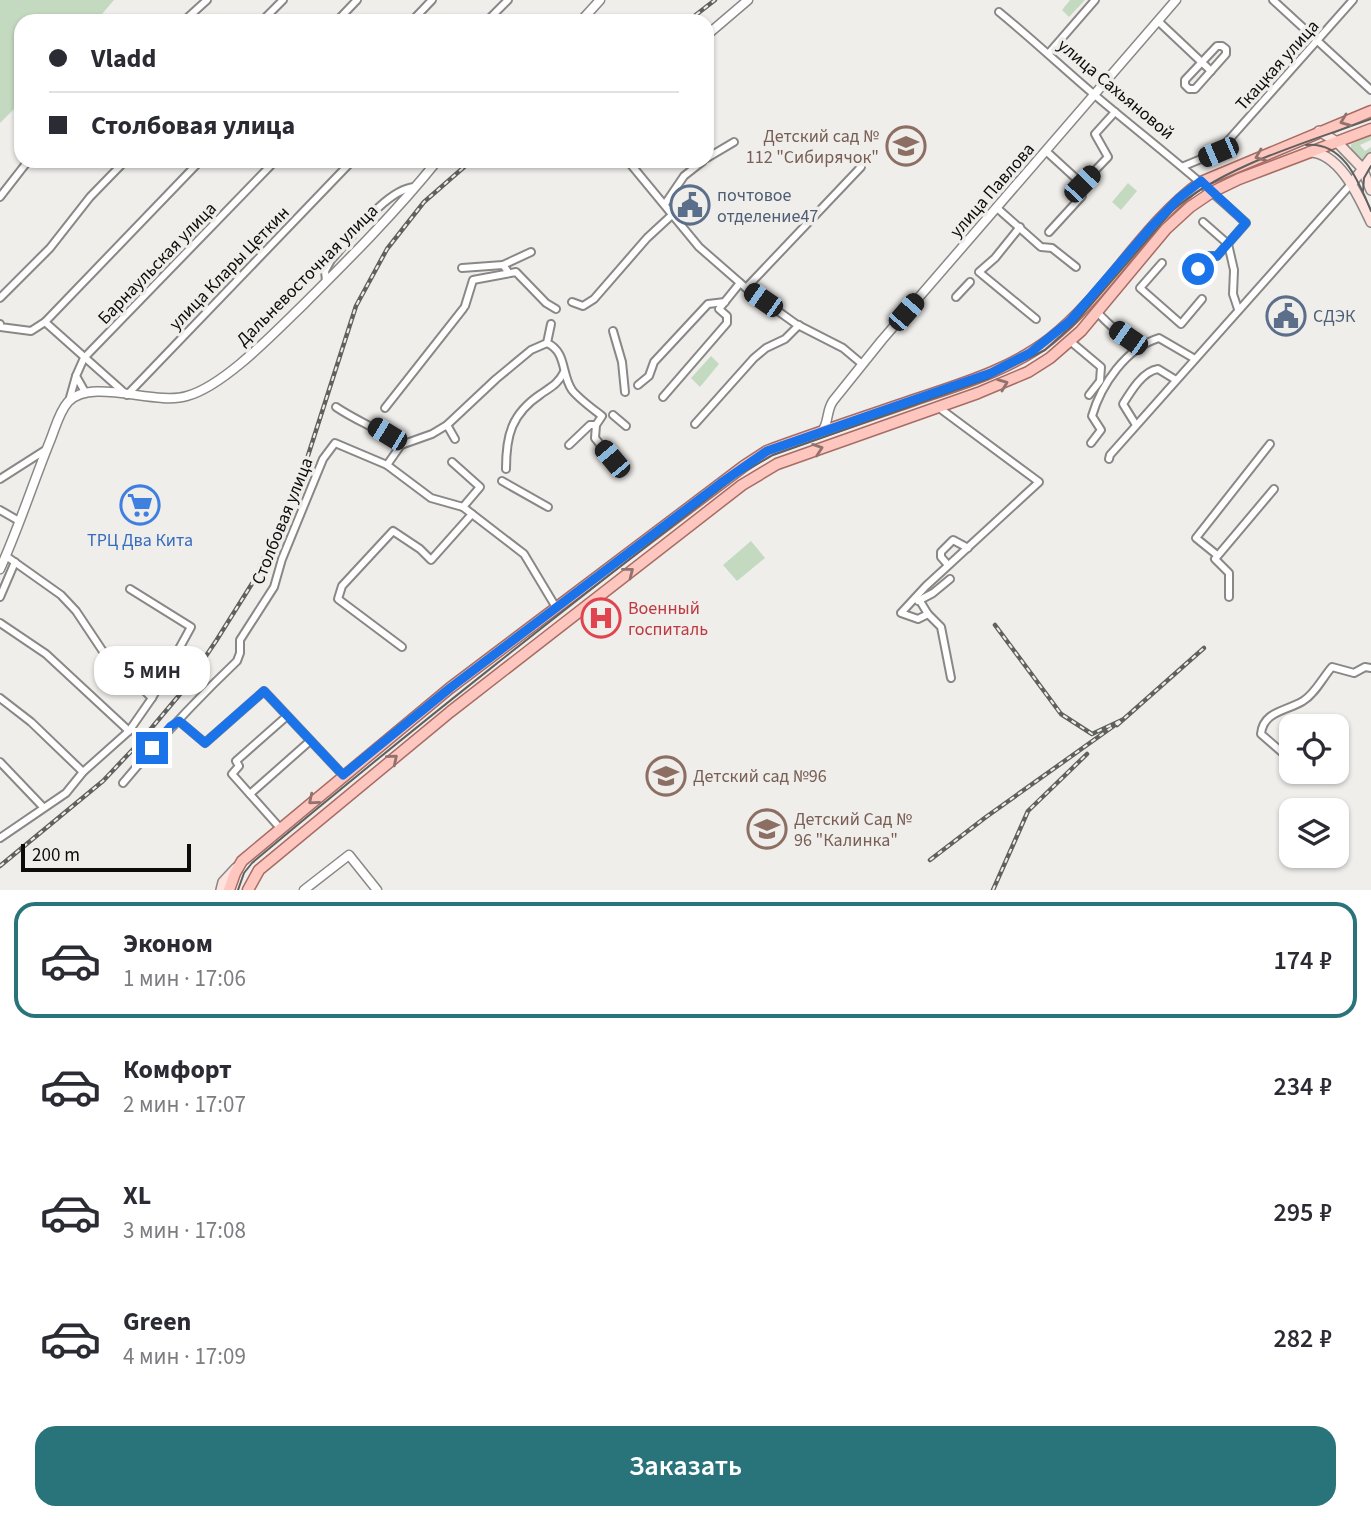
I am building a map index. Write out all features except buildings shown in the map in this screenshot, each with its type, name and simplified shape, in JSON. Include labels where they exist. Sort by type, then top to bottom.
[{"type":"main road","points":[[220,890],[223,882],[242,861],[450,688],[744,466],[767,451],[991,373],[1030,353],[1070,321],[1152,226],[1179,198],[1201,181],[1371,111]]},
{"type":"main road","points":[[249,887],[260,870],[450,712],[761,473],[777,464],[1013,380],[1050,358],[1070,341],[1166,229],[1190,207],[1212,192],[1304,153],[1371,129]]},
{"type":"main road","points":[[1319,131],[1337,142],[1366,174],[1371,189]]},
{"type":"main road","points":[[1304,153],[1317,152],[1324,156],[1352,183],[1371,222]]},
{"type":"main road","points":[[1352,183],[1366,174],[1371,158]]},
{"type":"main road","name":"Столбовая улица","points":[[557,608],[566,621]]},
{"type":"main road","points":[[229,890],[234,873],[242,861]]},
{"type":"street","points":[[191,14],[206,0]]},
{"type":"street","points":[[269,14],[283,0]]},
{"type":"street","points":[[344,14],[357,0]]},
{"type":"street","points":[[419,14],[432,0]]},
{"type":"street","points":[[494,14],[508,0]]},
{"type":"street","points":[[587,14],[600,0]]},
{"type":"street","points":[[714,29],[748,0]]},
{"type":"street","points":[[1049,53],[1095,0]]},
{"type":"street","name":"улица Павлова","points":[[821,431],[826,425],[827,412],[833,401],[862,364],[1176,0]]},
{"type":"street","points":[[1273,0],[1371,90]]},
{"type":"street","name":"Ткацкая улица","points":[[1184,166],[1218,152],[1353,0]]},
{"type":"street","name":"улица Сахьяновой","points":[[999,12],[1094,95],[1184,166],[1246,223],[1228,244]]},
{"type":"street","points":[[1158,21],[1211,71]]},
{"type":"street","points":[[1217,46],[1226,49],[1226,54],[1195,89],[1189,89],[1185,80],[1202,62],[1217,46]]},
{"type":"street","points":[[1049,232],[1082,196],[1082,184],[1108,157],[1095,134],[1115,112]]},
{"type":"street","points":[[714,154],[734,142]]},
{"type":"street","points":[[1046,151],[1082,184]]},
{"type":"street","points":[[663,397],[727,323],[727,317],[719,309],[725,302],[861,167]]},
{"type":"street","points":[[0,197],[23,168]]},
{"type":"street","points":[[0,298],[50,248],[82,207],[118,168]]},
{"type":"street","points":[[0,326],[31,331],[45,322],[193,168]]},
{"type":"street","name":"Барнаульская улица","points":[[68,402],[84,358],[268,168]]},
{"type":"street","name":"улица Клары Цеткин","points":[[127,395],[345,168]]},
{"type":"street","name":"Дальневосточная улица","points":[[127,395],[166,398],[187,396],[219,379],[260,347],[326,281],[431,168]]},
{"type":"street","points":[[634,168],[699,247],[743,286],[799,325],[843,348],[862,364]]},
{"type":"street","points":[[665,204],[684,176],[694,168]]},
{"type":"street","points":[[1109,459],[1238,309],[1352,183]]},
{"type":"street","points":[[997,208],[1041,247],[1052,248],[1076,267]]},
{"type":"street","points":[[572,302],[583,306],[594,299],[647,238],[673,214]]},
{"type":"street","points":[[1203,222],[1228,244],[1234,270],[1233,294],[1238,309]]},
{"type":"street","points":[[1020,227],[995,258],[979,272],[1036,319]]},
{"type":"street","points":[[1198,269],[1209,256],[1217,256],[1228,244]]},
{"type":"street","points":[[462,268],[503,265],[531,252]]},
{"type":"street","points":[[1163,263],[1140,288],[1181,324],[1202,299]]},
{"type":"street","points":[[503,265],[509,273]]},
{"type":"street","points":[[385,408],[464,308],[473,280],[516,272],[555,309]]},
{"type":"street","points":[[957,297],[970,282]]},
{"type":"street","points":[[638,386],[649,376],[654,362],[708,304],[725,302]]},
{"type":"street","points":[[1097,312],[1128,338],[1137,337]]},
{"type":"street","points":[[45,322],[127,395]]},
{"type":"street","points":[[547,343],[551,324]]},
{"type":"street","points":[[695,424],[754,358],[766,348],[785,339],[799,325]]},
{"type":"street","points":[[612,331],[622,362],[625,393]]},
{"type":"street","points":[[1091,443],[1101,430],[1092,416],[1095,405],[1118,365],[1135,351],[1150,340],[1158,338],[1195,359]]},
{"type":"street","points":[[1070,341],[1101,368],[1100,381],[1089,395]]},
{"type":"street","points":[[387,466],[401,445],[432,434],[447,425],[496,379],[531,351],[547,343],[553,345],[562,356],[564,372],[572,389],[602,416],[596,425],[595,438],[612,459],[612,467]]},
{"type":"street","points":[[1136,425],[1123,404],[1130,392],[1151,370],[1158,369],[1176,380]]},
{"type":"street","points":[[506,469],[506,444],[512,423],[538,396],[559,383],[564,372]]},
{"type":"street","points":[[76,376],[85,392]]},
{"type":"street","points":[[0,569],[68,402],[85,392],[127,395]]},
{"type":"street","points":[[833,401],[830,419],[833,423],[842,424]]},
{"type":"street","points":[[336,407],[357,421],[373,426],[401,445]]},
{"type":"street","points":[[928,614],[918,619],[901,613],[948,565],[1040,482],[939,407]]},
{"type":"street","points":[[613,415],[626,426]]},
{"type":"street","points":[[447,425],[456,439]]},
{"type":"street","points":[[569,445],[590,425],[596,425]]},
{"type":"street","name":"Столбовая улица","points":[[123,783],[167,730],[179,721],[240,656],[240,640],[274,587],[282,558],[323,459],[335,443],[387,466],[431,498],[463,508],[472,514],[524,554],[557,608]]},
{"type":"street","points":[[1217,555],[1196,538],[1270,444]]},
{"type":"street","points":[[0,479],[47,449]]},
{"type":"street","points":[[452,462],[480,486],[463,508]]},
{"type":"street","points":[[502,481],[548,507]]},
{"type":"street","points":[[1229,597],[1229,573],[1215,559],[1274,489]]},
{"type":"street","points":[[0,510],[19,521]]},
{"type":"street","points":[[402,647],[338,599],[342,586],[393,531],[431,560],[472,514]]},
{"type":"street","points":[[948,565],[941,557],[941,552],[953,540],[968,548]]},
{"type":"street","points":[[6,556],[61,594],[102,650],[152,698]]},
{"type":"street","points":[[0,597],[15,562]]},
{"type":"street","points":[[912,601],[920,601],[950,579]]},
{"type":"street","points":[[0,838],[66,793],[83,772],[129,731],[152,698],[191,627],[130,589]]},
{"type":"street","points":[[920,601],[944,635],[951,678]]},
{"type":"street","points":[[0,623],[46,654],[129,731]]},
{"type":"street","points":[[1279,750],[1261,734],[1265,720],[1272,714],[1303,701],[1332,667],[1354,673],[1365,667],[1371,668]]},
{"type":"street","points":[[179,721],[205,743],[264,691],[343,775]]},
{"type":"street","points":[[0,698],[31,722],[83,772]]},
{"type":"street","points":[[280,828],[232,774],[239,766],[236,761],[287,716]]},
{"type":"street","points":[[250,794],[310,741]]},
{"type":"street","points":[[0,762],[43,807]]},
{"type":"street","points":[[304,890],[349,855],[377,890]]},
{"type":"green space","points":[[0,0],[114,0],[102,14],[14,14],[14,109],[0,123]]},
{"type":"green space","points":[[1070,0],[1085,0],[1069,17],[1062,10]]},
{"type":"green space","points":[[1371,135],[1371,140],[1360,145],[1365,151],[1371,147],[1371,153],[1361,161],[1351,149],[1351,144]]},
{"type":"green space","points":[[1128,183],[1137,191],[1121,210],[1112,202]]},
{"type":"green space","points":[[711,356],[719,364],[700,387],[691,378]]},
{"type":"green space","points":[[751,541],[765,558],[737,581],[723,565]]},
{"type":"tram line","points":[[238,890],[244,873],[252,863],[312,813],[493,666],[738,475],[773,455],[987,379],[1045,350],[1075,323],[1172,211],[1192,195],[1240,168],[1371,119]]},
{"type":"tram line","points":[[1306,145],[1319,146],[1340,157],[1355,177],[1371,211]]},
{"type":"tram line","points":[[1363,191],[1364,178],[1371,166]]},
{"type":"railway","points":[[697,14],[715,0]]},
{"type":"railway","points":[[0,866],[103,781],[181,693],[216,641],[253,582],[304,468],[356,306],[387,249],[424,202],[463,168]]},
{"type":"railway","points":[[930,860],[1122,720],[1092,734],[1061,714],[995,625]]},
{"type":"railway","points":[[1117,725],[1204,648]]},
{"type":"railway","points":[[993,890],[1028,811],[1087,754]]},
{"type":"place","name":"Детский сад № 112 \"Сибирячок\"","points":[[906,146]]},
{"type":"place","name":"почтовое отделение47","points":[[690,205]]},
{"type":"place","name":"СДЭК","points":[[1286,316]]},
{"type":"place","name":"ТРЦ Два Кита","points":[[140,505]]},
{"type":"place","name":"Военный госпиталь","points":[[601,618]]},
{"type":"place","name":"Детский сад №96","points":[[666,776]]},
{"type":"place","name":"Детский Сад № 96 \"Калинка\"","points":[[767,829]]},
{"type":"route","points":[[152,748],[171,726],[179,721],[205,743],[264,691],[343,775],[450,688],[767,451],[991,373],[1030,353],[1070,321],[1152,226],[1179,198],[1201,181],[1246,223],[1217,256],[1209,256],[1198,269]]}]
